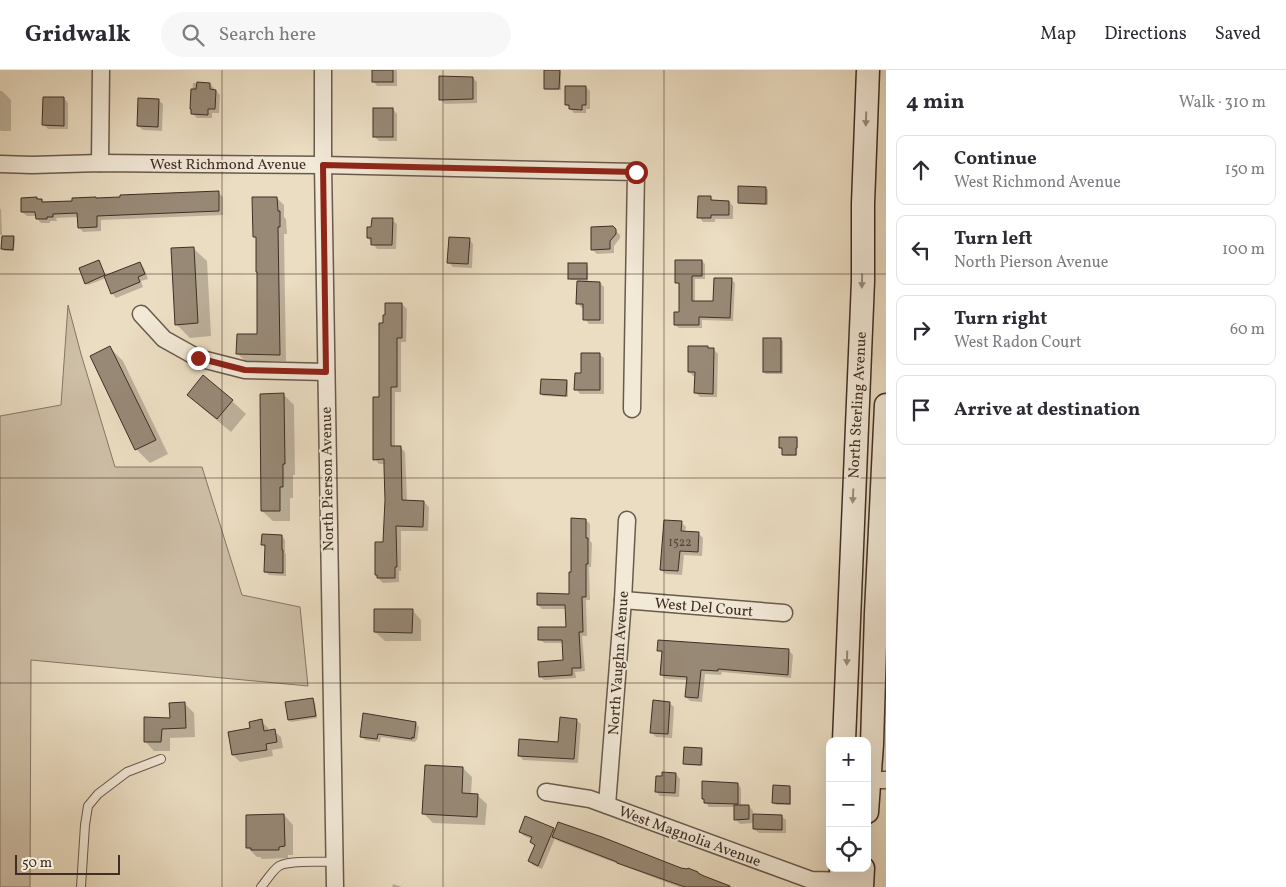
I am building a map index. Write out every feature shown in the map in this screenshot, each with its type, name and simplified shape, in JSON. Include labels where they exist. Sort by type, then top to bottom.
[{"type":"main road","name":"North Sterling Avenue","points":[[844,737],[862,299],[868,70]]},
{"type":"main road","name":"North Sterling Avenue","points":[[871,794],[874,780],[876,613],[886,405]]},
{"type":"street","points":[[100,163],[101,70]]},
{"type":"street","name":"North Pierson Avenue","points":[[323,70],[335,887]]},
{"type":"street","name":"West Richmond Avenue","points":[[0,164],[323,165],[636,172],[632,408]]},
{"type":"street","points":[[141,314],[164,339],[198,358],[245,370],[326,372]]},
{"type":"street","name":"North Vaughn Avenue","points":[[607,805],[623,600],[627,520]]},
{"type":"street","name":"West Del Court","points":[[623,600],[784,613]]},
{"type":"street","name":"West Magnolia Avenue","points":[[546,792],[580,797],[607,805],[811,880],[852,879]]},
{"type":"lane","points":[[81,887],[88,806],[98,794],[127,772],[161,759]]},
{"type":"lane","points":[[261,887],[280,866],[290,862],[334,862]]},
{"type":"shaded area","points":[[68,305],[115,467],[202,467],[242,595],[300,607],[308,686],[31,660],[30,887],[0,887],[0,416],[61,405]]},
{"type":"building","points":[[372,70],[393,70],[393,82],[372,82]]},
{"type":"building","points":[[544,70],[560,70],[559,89],[544,89]]},
{"type":"building","points":[[439,76],[473,77],[473,99],[439,100]]},
{"type":"building","points":[[197,82],[210,83],[210,89],[216,90],[215,109],[208,109],[208,115],[191,114],[191,89],[196,89]]},
{"type":"building","points":[[565,86],[586,86],[586,105],[582,105],[582,110],[569,109],[569,105],[565,105]]},
{"type":"building","points":[[43,97],[64,97],[64,126],[42,125]]},
{"type":"building","points":[[138,98],[159,99],[158,127],[137,126]]},
{"type":"building","points":[[373,108],[393,108],[393,137],[373,137]]},
{"type":"building","points":[[738,186],[766,187],[766,204],[738,203]]},
{"type":"building","points":[[219,191],[219,211],[97,216],[97,227],[78,228],[77,213],[53,214],[53,217],[47,217],[47,219],[36,219],[35,212],[21,212],[21,198],[37,197],[37,199],[42,199],[42,202],[72,201],[72,198]]},
{"type":"building","points":[[698,196],[711,196],[711,200],[729,201],[729,215],[711,215],[711,218],[697,218]]},
{"type":"building","points":[[252,197],[277,197],[278,211],[280,211],[280,227],[278,227],[280,355],[236,354],[237,334],[257,334],[256,237],[253,237]]},
{"type":"building","points":[[372,218],[393,218],[392,245],[371,245],[371,238],[367,238],[367,227],[371,227]]},
{"type":"building","points":[[613,226],[616,229],[616,234],[610,241],[610,249],[591,250],[591,227]]},
{"type":"building","points":[[2,236],[14,236],[13,250],[1,249]]},
{"type":"building","points":[[449,237],[470,238],[468,264],[447,263]]},
{"type":"building","points":[[194,247],[198,323],[175,325],[171,248]]},
{"type":"building","points":[[99,260],[105,275],[85,284],[79,268]]},
{"type":"building","points":[[675,260],[702,260],[702,276],[692,276],[692,301],[713,301],[714,278],[732,278],[730,318],[699,317],[699,325],[674,325],[674,312],[679,312],[679,283],[675,283]]},
{"type":"building","points":[[140,262],[145,274],[138,277],[140,282],[111,294],[104,276]]},
{"type":"building","points":[[568,263],[587,263],[587,279],[568,279]]},
{"type":"building","points":[[577,281],[600,282],[600,320],[583,320],[583,304],[576,304]]},
{"type":"building","points":[[385,303],[402,303],[402,338],[397,338],[397,387],[391,387],[391,446],[401,446],[402,500],[424,501],[423,527],[396,526],[397,567],[395,567],[395,578],[377,578],[377,575],[375,575],[375,542],[383,542],[385,500],[384,459],[373,460],[373,397],[379,397],[379,323],[383,323]]},
{"type":"building","points":[[763,338],[781,338],[781,372],[763,372]]},
{"type":"building","points":[[110,346],[156,440],[135,450],[90,356]]},
{"type":"building","points":[[688,346],[708,346],[708,348],[714,348],[713,394],[694,393],[695,372],[688,372]]},
{"type":"building","points":[[581,353],[600,353],[600,390],[574,390],[575,373],[581,373]]},
{"type":"building","points":[[203,375],[233,400],[217,419],[187,395]]},
{"type":"building","points":[[541,379],[567,380],[566,396],[540,394]]},
{"type":"building","points":[[284,393],[285,464],[283,464],[283,487],[280,487],[280,511],[261,511],[260,394]]},
{"type":"building","points":[[779,437],[797,437],[796,455],[782,455],[782,448],[779,448]]},
{"type":"building","points":[[571,518],[586,519],[586,538],[588,538],[586,597],[582,597],[583,632],[579,632],[581,668],[572,668],[572,675],[539,677],[538,662],[563,660],[562,640],[538,640],[538,627],[566,627],[565,605],[537,605],[537,593],[569,594]]},
{"type":"building","points":[[664,520],[682,521],[681,531],[699,532],[698,552],[680,551],[678,571],[660,570]]},
{"type":"building","points":[[262,534],[282,535],[283,573],[264,572],[265,545],[261,545]]},
{"type":"building","points":[[374,609],[413,609],[412,633],[374,632]]},
{"type":"building","points":[[658,640],[789,649],[788,675],[718,669],[718,671],[701,670],[698,698],[685,697],[687,677],[660,675],[662,651],[657,651]]},
{"type":"building","points":[[313,698],[316,716],[288,720],[285,702]]},
{"type":"building","points":[[653,700],[670,702],[668,734],[650,733]]},
{"type":"building","points":[[185,702],[186,728],[162,729],[161,742],[144,742],[144,717],[170,718],[169,703]]},
{"type":"building","points":[[363,713],[416,722],[414,738],[378,734],[377,739],[360,737]]},
{"type":"building","points":[[560,717],[577,719],[574,759],[518,756],[519,739],[558,742]]},
{"type":"building","points":[[262,719],[264,731],[275,729],[277,742],[266,744],[267,750],[232,755],[228,732],[250,728],[249,722]]},
{"type":"building","points":[[684,747],[702,748],[701,765],[683,764]]},
{"type":"building","points":[[425,765],[463,767],[462,793],[478,794],[477,817],[422,814]]},
{"type":"building","points":[[662,772],[676,773],[675,793],[655,792],[656,776],[662,776]]},
{"type":"building","points":[[702,781],[738,783],[738,804],[704,803],[704,799],[702,799]]},
{"type":"building","points":[[773,785],[790,786],[790,804],[772,803]]},
{"type":"building","points":[[734,805],[749,805],[749,819],[734,820]]},
{"type":"building","points":[[284,814],[285,846],[279,847],[279,850],[251,850],[251,848],[246,848],[246,815]]},
{"type":"building","points":[[753,814],[782,815],[782,830],[753,829]]},
{"type":"building","points":[[525,816],[554,828],[538,866],[528,861],[535,845],[530,842],[532,837],[519,832]]},
{"type":"building","points":[[558,822],[681,868],[688,868],[730,887],[685,887],[617,863],[552,837]]},
{"type":"route","points":[[198,358],[245,370],[326,372],[323,165],[636,172]]}]
